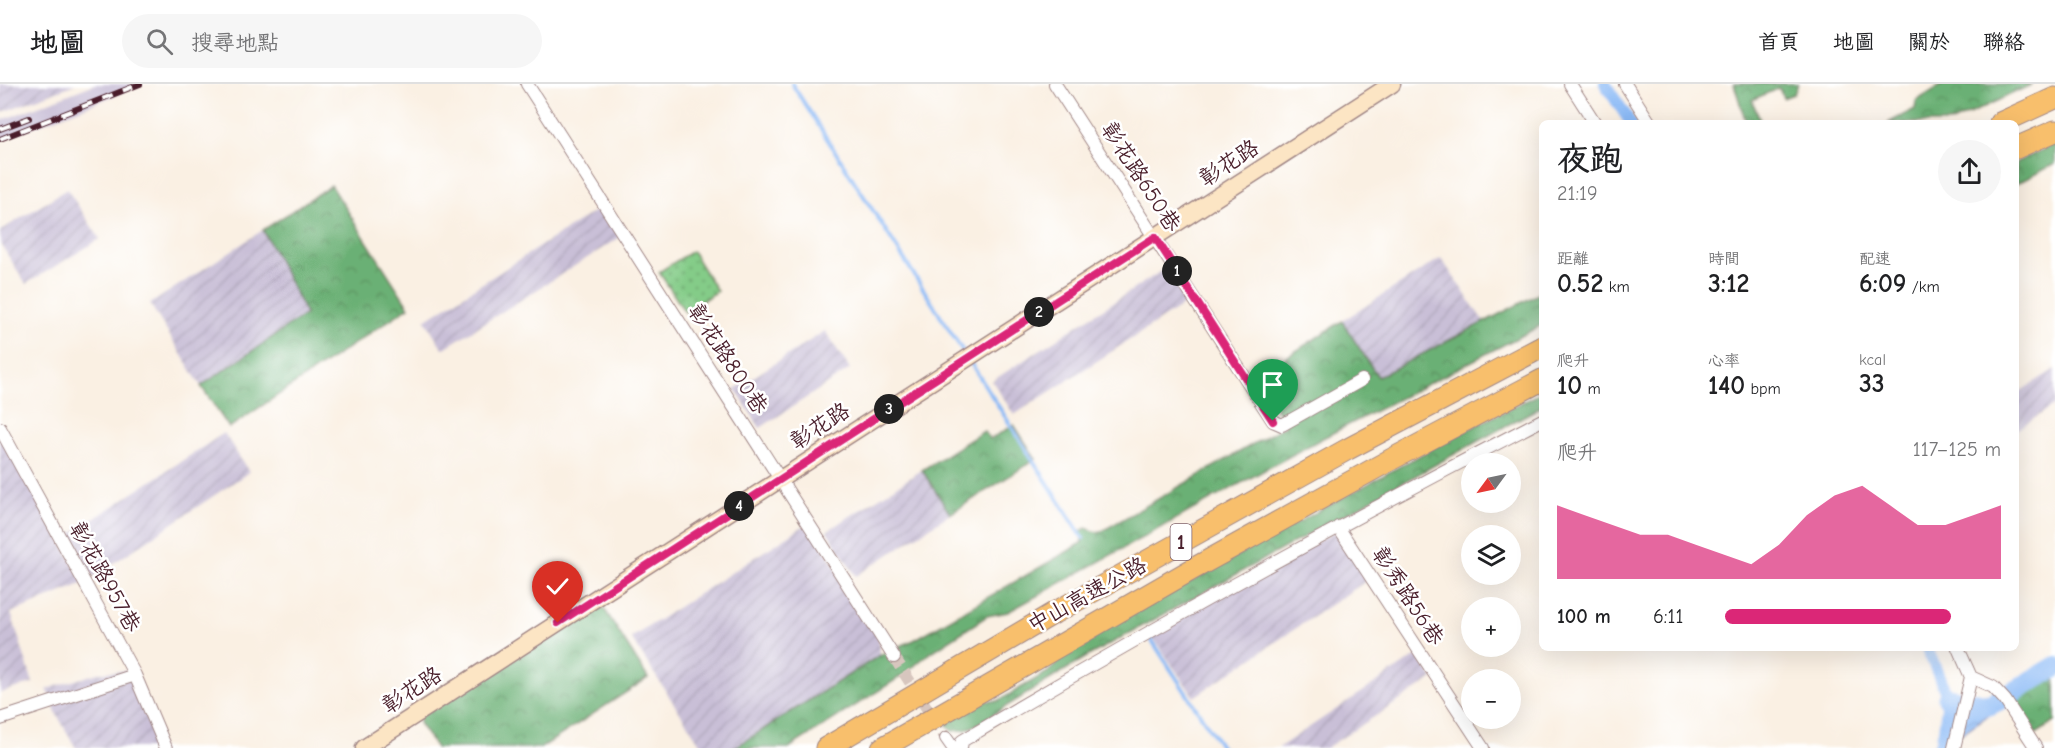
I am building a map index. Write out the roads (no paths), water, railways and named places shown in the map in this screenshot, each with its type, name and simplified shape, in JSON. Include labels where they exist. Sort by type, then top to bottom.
[{"type":"highway","points":[[2007,120],[2055,98]]},
{"type":"highway","points":[[2019,147],[2055,131]]},
{"type":"highway","name":"中山高速公路","points":[[826,748],[1054,613],[1359,444],[1539,349]]},
{"type":"highway","name":"中山高速公路","points":[[882,748],[1191,570],[1392,459],[1539,382]]},
{"type":"street","name":"彰花路800巷","points":[[527,84],[894,657]]},
{"type":"street","name":"彰花路650巷","points":[[1055,84],[1273,421],[1282,425],[1362,380]]},
{"type":"street","name":"彰花路","points":[[364,748],[1392,84]]},
{"type":"street","points":[[1570,84],[1593,120]]},
{"type":"street","points":[[1625,84],[1648,120]]},
{"type":"street","points":[[961,748],[962,741],[1205,601],[1539,422]]},
{"type":"street","name":"彰花路957巷","points":[[0,428],[135,675],[166,748]]},
{"type":"street","name":"彰秀路56巷","points":[[1338,528],[1483,748]]},
{"type":"street","points":[[1954,748],[1971,677],[1959,651]]},
{"type":"street","points":[[0,719],[135,675]]},
{"type":"street","points":[[1971,677],[1993,687],[2005,700],[2036,748]]},
{"type":"water","points":[[2005,697],[2008,702],[1940,748],[1936,748],[1944,731],[1948,698],[1989,705]]},
{"type":"waterway","points":[[792,84],[966,356]]},
{"type":"waterway","points":[[1605,84],[1629,120]]},
{"type":"waterway","points":[[970,362],[1083,538]]},
{"type":"waterway","points":[[1149,636],[1222,748]]},
{"type":"waterway","points":[[1928,651],[1948,698],[1944,731],[1939,748]]},
{"type":"waterway","points":[[1948,698],[1989,705],[2055,667]]},
{"type":"tunnel","points":[[894,657],[946,738]]},
{"type":"railway","points":[[0,139],[140,84]]},
{"type":"railway","points":[[0,129],[29,118]]}]
